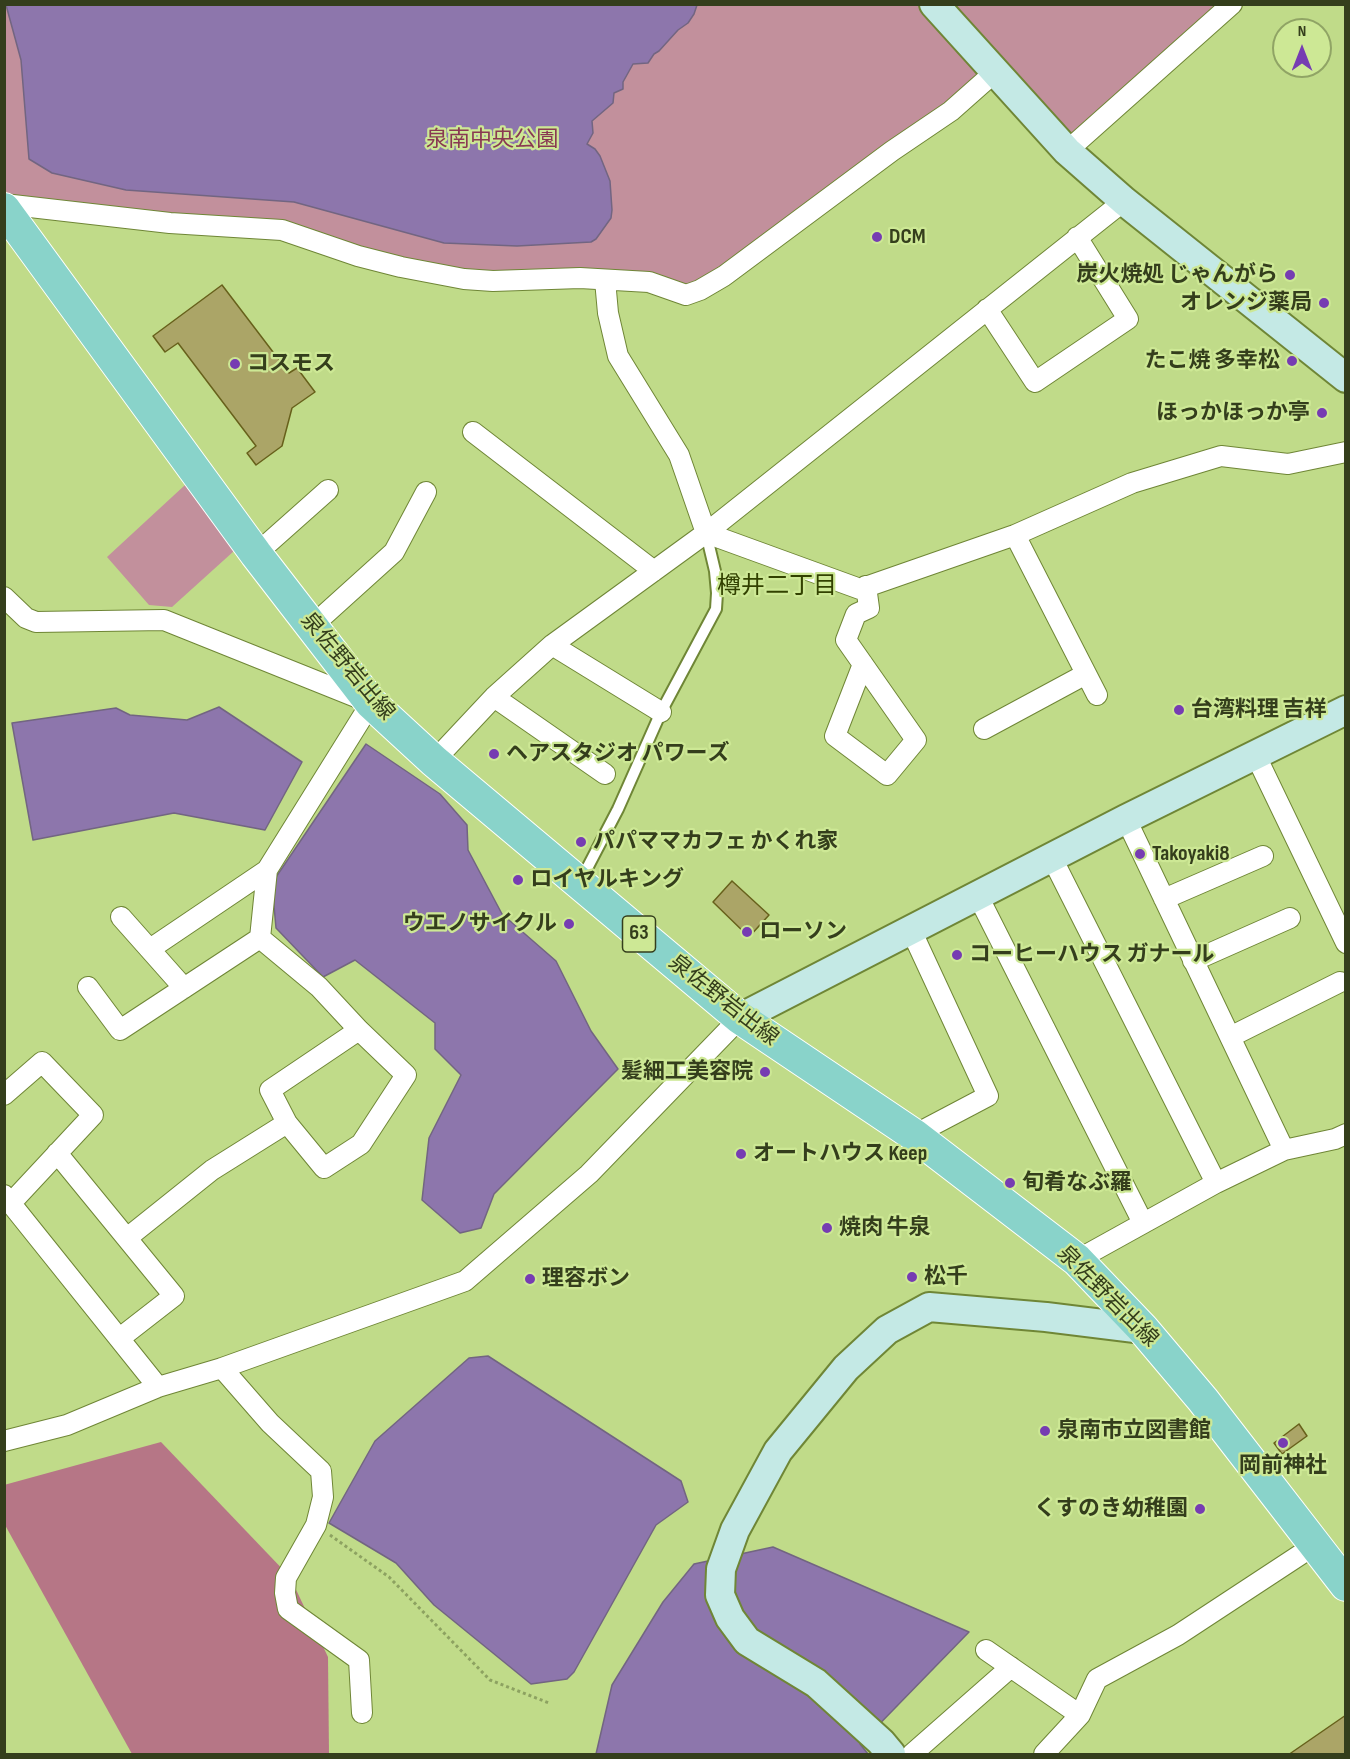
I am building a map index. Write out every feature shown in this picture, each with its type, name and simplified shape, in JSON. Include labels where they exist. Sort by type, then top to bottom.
[{"type":"main road","name":"泉佐野岩出線","points":[[4,207],[256,554],[371,703],[434,761],[740,1018],[914,1136],[1077,1260],[1143,1329],[1203,1400],[1346,1585]]},
{"type":"street","points":[[934,4],[1067,152],[1124,201],[1346,378]]},
{"type":"street","points":[[1067,152],[1232,4]]},
{"type":"street","points":[[4,207],[170,223],[282,230],[358,256],[464,279],[493,281],[580,278],[649,282],[686,295],[724,276],[892,151],[951,111],[995,72]]},
{"type":"street","points":[[434,761],[494,697],[552,645],[706,533],[1124,201]]},
{"type":"street","points":[[987,309],[1035,382],[1128,319],[1077,237]]},
{"type":"street","points":[[604,280],[608,313],[618,356],[679,455],[706,533]]},
{"type":"street","points":[[473,432],[654,571]]},
{"type":"street","points":[[706,533],[860,589],[1015,535],[1132,483],[1221,456],[1288,464],[1346,452]]},
{"type":"street","points":[[256,554],[328,490]]},
{"type":"street","points":[[312,626],[394,552],[426,492]]},
{"type":"street","points":[[1015,535],[1097,695]]},
{"type":"street","points":[[863,664],[835,736],[886,775],[915,740],[863,664],[846,640],[856,614],[869,608],[866,586]]},
{"type":"street","points":[[4,597],[26,618],[36,622],[164,620],[371,703],[267,870],[150,949]]},
{"type":"street","points":[[552,645],[661,712]]},
{"type":"street","points":[[984,729],[1086,674]]},
{"type":"street","points":[[494,697],[605,774]]},
{"type":"street","points":[[4,1441],[67,1425],[159,1387],[222,1368],[465,1281],[589,1174],[740,1018],[1126,819],[1346,710]]},
{"type":"street","points":[[1256,756],[1346,943]]},
{"type":"street","points":[[1126,819],[1284,1150]]},
{"type":"street","points":[[1164,899],[1263,856]]},
{"type":"street","points":[[1052,858],[1216,1183]]},
{"type":"street","points":[[261,938],[267,870]]},
{"type":"street","points":[[978,896],[1143,1224]]},
{"type":"street","points":[[121,917],[184,988]]},
{"type":"street","points":[[1193,961],[1290,918]]},
{"type":"street","points":[[911,930],[988,1096],[914,1136]]},
{"type":"street","points":[[88,987],[120,1030],[261,938]]},
{"type":"street","points":[[261,938],[318,987],[406,1075],[361,1144],[324,1168],[287,1123],[270,1090],[359,1030]]},
{"type":"street","points":[[1230,1037],[1340,982]]},
{"type":"street","points":[[4,1095],[42,1062],[93,1115],[8,1199],[159,1387]]},
{"type":"street","points":[[127,1238],[212,1170],[287,1123]]},
{"type":"street","points":[[1077,1260],[1216,1183],[1284,1150],[1335,1140],[1346,1134]]},
{"type":"street","points":[[57,1153],[174,1296],[120,1338]]},
{"type":"street","points":[[891,1755],[881,1742],[816,1683],[747,1641],[730,1618],[720,1595],[721,1569],[735,1530],[778,1451],[846,1368],[886,1330],[929,1307],[1046,1317],[1143,1329]]},
{"type":"street","points":[[222,1368],[270,1423],[321,1471],[323,1497],[316,1525],[286,1578],[285,1593],[288,1609],[359,1660],[362,1713]]},
{"type":"street","points":[[1044,1755],[1080,1715],[1097,1678],[1178,1635],[1315,1545]]},
{"type":"street","points":[[986,1650],[1080,1715]]},
{"type":"street","points":[[912,1755],[1011,1667]]},
{"type":"lane","points":[[579,883],[618,809],[661,712],[716,609],[715,571],[706,533]]},
{"type":"path","points":[[316,1525],[389,1577],[490,1680],[549,1703]]},
{"type":"green space","name":"泉南中央公園","points":[[5,5],[1215,5],[1071,139],[979,75],[944,105],[701,282],[686,287],[484,277],[339,246],[8,196],[5,188]]},
{"type":"green space","points":[[185,485],[234,551],[172,607],[149,605],[107,557]]},
{"type":"shaded area","points":[[6,4],[697,5],[688,23],[654,54],[648,63],[633,64],[623,82],[623,89],[614,93],[613,103],[592,121],[593,133],[587,144],[600,156],[610,181],[612,210],[611,218],[596,239],[591,242],[517,246],[444,243],[294,202],[126,190],[52,173],[29,159],[21,60]]},
{"type":"shaded area","points":[[219,707],[302,762],[265,830],[174,813],[33,840],[12,723],[116,708],[130,715],[187,720]]},
{"type":"shaded area","points":[[366,744],[440,794],[467,825],[468,850],[502,914],[556,961],[591,1031],[618,1069],[494,1194],[481,1228],[460,1233],[422,1200],[429,1138],[461,1075],[435,1049],[435,1023],[355,960],[323,977],[276,928],[272,883]]},
{"type":"shaded area","points":[[488,1356],[681,1481],[688,1502],[656,1525],[574,1672],[567,1679],[531,1684],[434,1605],[396,1563],[329,1523],[375,1441],[469,1358]]},
{"type":"shaded area","points":[[161,1442],[290,1577],[328,1657],[329,1754],[132,1754],[5,1525],[4,1485]]},
{"type":"shaded area","points":[[773,1547],[969,1632],[860,1744],[868,1754],[596,1754],[612,1685],[663,1602],[694,1564]]},
{"type":"building","points":[[222,285],[289,373],[297,368],[315,392],[292,408],[282,446],[256,465],[247,453],[256,446],[178,343],[165,352],[153,336]]},
{"type":"building","points":[[732,881],[769,915],[749,937],[713,902]]},
{"type":"building","points":[[1299,1424],[1307,1436],[1282,1454],[1274,1443]]},
{"type":"building","points":[[1346,1715],[1346,1755],[1288,1755]]},
{"type":"place","name":"DCM","points":[[877,237]]},
{"type":"place","name":"炭火焼処 じゃんがら","points":[[1290,275]]},
{"type":"place","name":"オレンジ薬局","points":[[1324,303]]},
{"type":"place","name":"たこ焼 多幸松","points":[[1292,361]]},
{"type":"place","name":"コスモス","points":[[235,364]]},
{"type":"place","name":"ほっかほっか亭","points":[[1322,413]]},
{"type":"place","name":"台湾料理 吉祥","points":[[1179,710]]},
{"type":"place","name":"ヘアスタジオ パワーズ","points":[[494,754]]},
{"type":"place","name":"パパママカフェ かくれ家","points":[[581,842]]},
{"type":"place","name":"Takoyaki8","points":[[1140,854]]},
{"type":"place","name":"ロイヤルキング","points":[[518,880]]},
{"type":"place","name":"ウエノサイクル","points":[[569,924]]},
{"type":"place","name":"ローソン","points":[[747,932]]},
{"type":"place","name":"コーヒーハウス ガナール","points":[[957,955]]},
{"type":"place","name":"髪細工美容院","points":[[765,1072]]},
{"type":"place","name":"オートハウス Keep","points":[[741,1154]]},
{"type":"place","name":"旬肴なぶ羅","points":[[1010,1183]]},
{"type":"place","name":"焼肉 牛泉","points":[[827,1228]]},
{"type":"place","name":"松千","points":[[912,1277]]},
{"type":"place","name":"理容ボン","points":[[530,1279]]},
{"type":"place","name":"泉南市立図書館","points":[[1045,1431]]},
{"type":"place","name":"岡前神社","points":[[1283,1443]]},
{"type":"place","name":"くすのき幼稚園","points":[[1200,1509]]},
{"type":"district","name":"樽井二丁目","points":[[777,587]]}]
